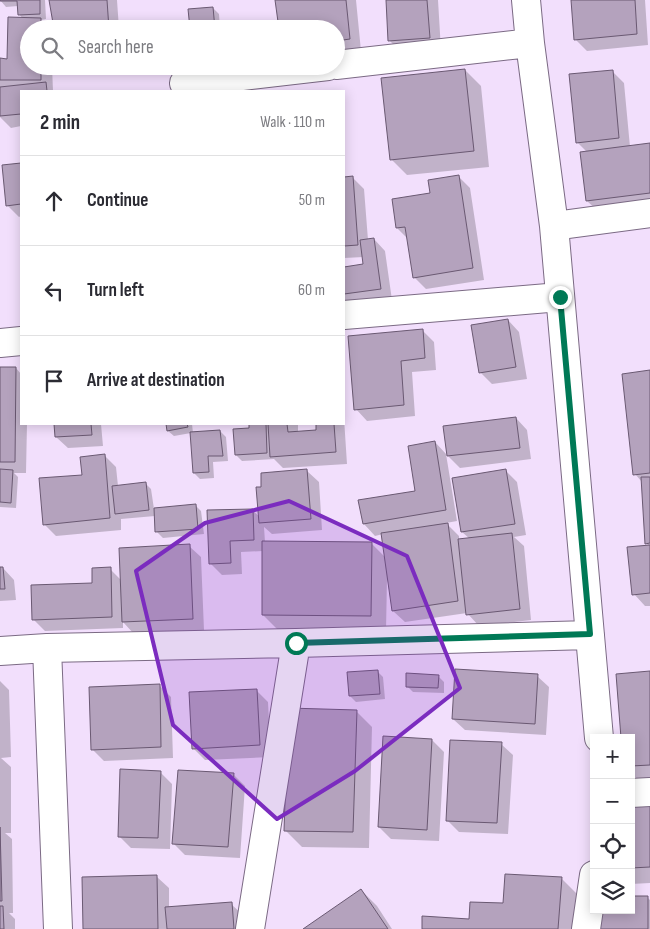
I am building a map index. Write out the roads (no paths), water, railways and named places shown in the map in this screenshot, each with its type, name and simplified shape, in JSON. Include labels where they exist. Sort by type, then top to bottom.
[{"type":"street","points":[[526,0],[554,226],[599,734]]},
{"type":"street","points":[[345,64],[530,43]]},
{"type":"street","points":[[184,83],[252,75]]},
{"type":"street","points":[[554,226],[650,213]]},
{"type":"street","points":[[345,314],[560,297]]},
{"type":"street","points":[[0,343],[20,341]]},
{"type":"street","points":[[0,651],[47,648],[590,634]]},
{"type":"street","points":[[250,929],[296,643]]},
{"type":"street","points":[[47,648],[58,929]]},
{"type":"street","points":[[635,793],[650,792]]},
{"type":"street","points":[[586,929],[590,902]]}]
